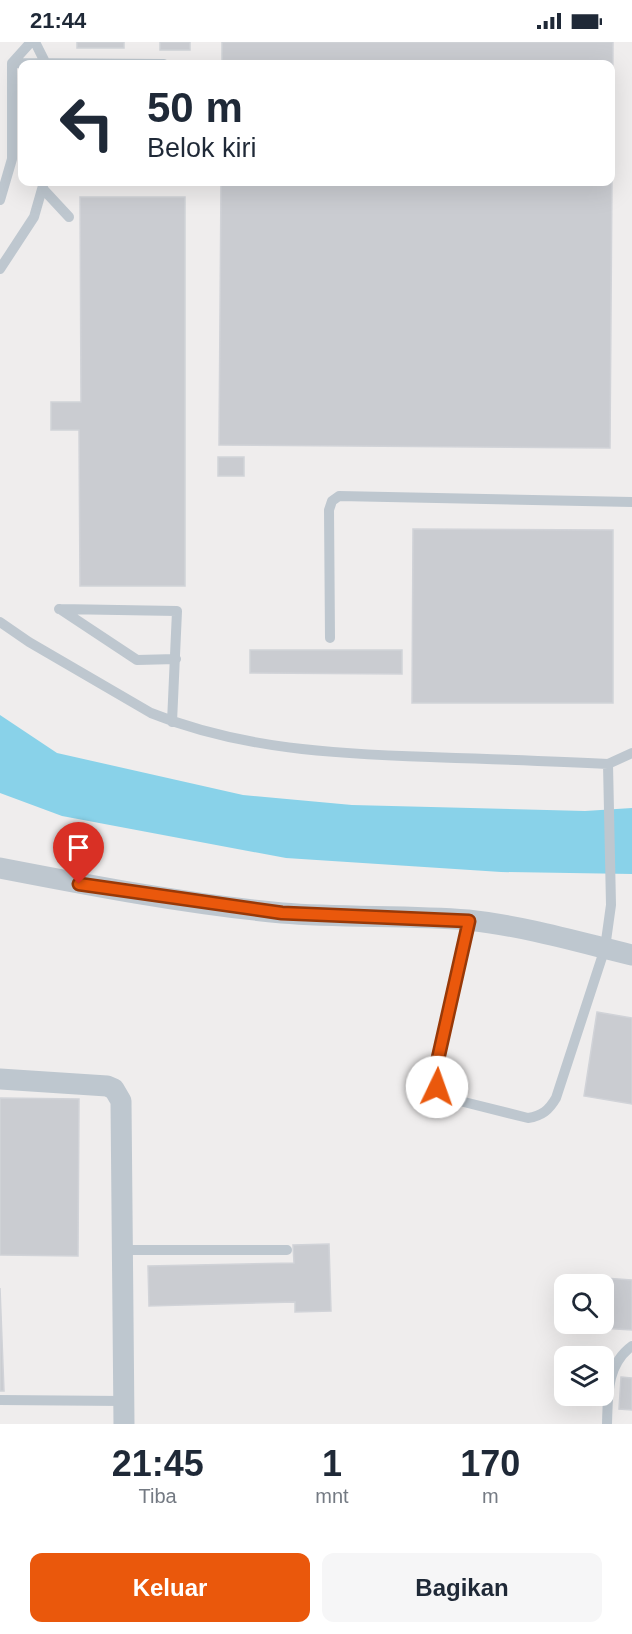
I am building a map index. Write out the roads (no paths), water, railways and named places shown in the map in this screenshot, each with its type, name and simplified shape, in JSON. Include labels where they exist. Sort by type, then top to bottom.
[{"type":"street","points":[[0,868],[99,887],[243,908],[357,917],[469,921],[531,931],[632,955]]},
{"type":"street","points":[[0,1079],[107,1086],[118,1094],[123,1129],[124,1424]]},
{"type":"lane","points":[[0,200],[12,159],[12,63],[33,42],[44,60]]},
{"type":"lane","points":[[12,63],[18,63]]},
{"type":"lane","points":[[0,269],[34,217],[44,186]]},
{"type":"lane","points":[[45,186],[69,217]]},
{"type":"lane","points":[[330,638],[329,510],[332,501],[339,496],[632,502]]},
{"type":"lane","points":[[172,722],[176,659],[177,611],[59,609],[137,660],[176,659]]},
{"type":"lane","points":[[0,622],[29,642],[118,694],[172,722],[247,741],[322,753],[609,764],[632,753]]},
{"type":"lane","points":[[469,921],[435,1072],[437,1087],[452,1099],[528,1118],[544,1113],[556,1098],[605,948],[611,905],[609,764]]},
{"type":"lane","points":[[124,1250],[287,1250]]},
{"type":"lane","points":[[607,1424],[608,1385],[611,1372],[632,1346]]},
{"type":"lane","points":[[0,1400],[124,1401]]},
{"type":"water","points":[[0,715],[57,753],[243,795],[352,805],[585,811],[632,808],[632,874],[501,872],[286,858],[62,816],[0,793]]}]
